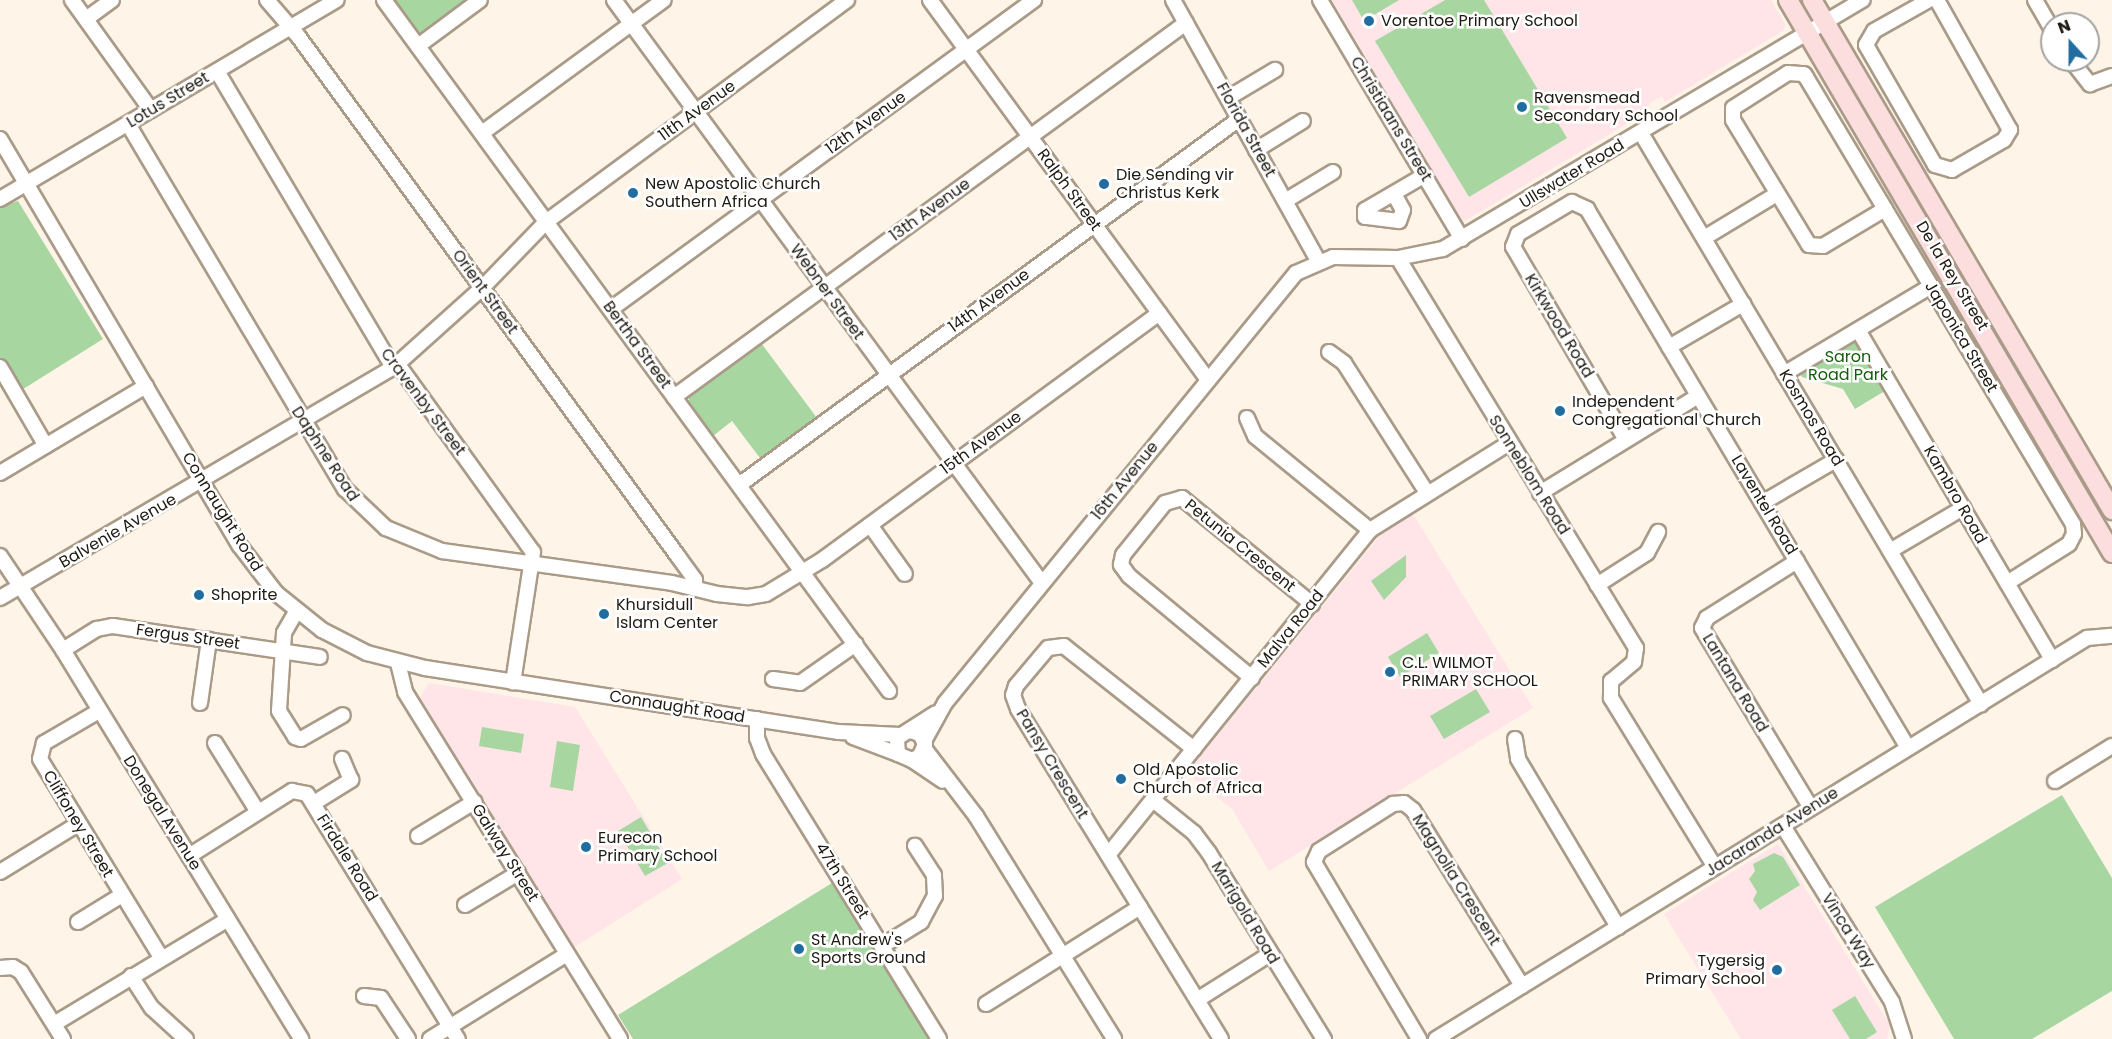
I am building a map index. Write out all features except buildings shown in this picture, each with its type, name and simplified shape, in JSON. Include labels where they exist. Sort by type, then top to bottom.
[{"type":"main road","name":"De la Rey Street","points":[[1788,0],[2112,554]]},
{"type":"main road","name":"De la Rey Street","points":[[1812,0],[2112,510]]},
{"type":"street","points":[[72,0],[152,110]]},
{"type":"street","points":[[86,19],[112,0]]},
{"type":"street","name":"Orient Street","points":[[267,0],[290,27],[678,555],[695,579],[694,588]]},
{"type":"street","name":"Lotus Street","points":[[0,199],[336,0]]},
{"type":"street","name":"Bertha Street","points":[[384,0],[889,691]]},
{"type":"street","points":[[418,46],[480,0]]},
{"type":"street","name":"Webner Street","points":[[614,0],[1042,582]]},
{"type":"street","points":[[483,134],[664,0]]},
{"type":"street","name":"11th Avenue","points":[[546,222],[847,0]]},
{"type":"street","name":"Ralph Street","points":[[930,0],[1208,380]]},
{"type":"street","name":"12th Avenue","points":[[610,309],[1034,0]]},
{"type":"street","name":"Florida Street","points":[[1173,0],[1318,261]]},
{"type":"street","name":"Christiaans Street","points":[[1320,0],[1462,239]]},
{"type":"street","name":"Ullswater Road","points":[[1318,261],[1341,256],[1398,258],[1432,252],[1462,239],[1863,0]]},
{"type":"street","points":[[1929,0],[1874,31],[1868,39],[1868,51],[1935,165],[1952,170],[2004,140],[2010,130],[1937,0]]},
{"type":"street","name":"13th Avenue","points":[[674,397],[1186,23]]},
{"type":"street","points":[[1228,98],[1275,70]]},
{"type":"street","name":"Cravenby Street","points":[[217,71],[395,366],[402,370],[533,552],[513,682]]},
{"type":"street","name":"Japonica Street","points":[[1777,194],[1733,120],[1732,111],[1748,97],[1788,73],[1799,71],[1806,77],[2074,528],[2069,544],[2007,583]]},
{"type":"street","points":[[2080,72],[2090,84],[2112,76]]},
{"type":"street","name":"14th Avenue","points":[[739,485],[1239,119]]},
{"type":"street","points":[[1256,150],[1304,121]]},
{"type":"street","name":"Daphne Road","points":[[128,124],[302,422],[345,489],[386,528],[442,551],[748,597],[766,594],[803,572]]},
{"type":"street","name":"Kosmos Road","points":[[1641,133],[1981,704]]},
{"type":"street","name":"Connaught Road","points":[[0,139],[248,560],[296,612],[345,644],[398,663],[839,732],[905,733]]},
{"type":"street","points":[[1285,201],[1333,172]]},
{"type":"street","points":[[1394,194],[1425,176]]},
{"type":"street","points":[[1704,238],[1777,194],[1806,243],[1813,247],[1823,246],[1885,209]]},
{"type":"street","name":"Laventel Road","points":[[1513,243],[1518,234],[1568,203],[1580,203],[1669,347],[1908,748]]},
{"type":"street","name":"Balvenie Avenue","points":[[0,598],[395,366],[482,288],[546,222]]},
{"type":"street","name":"Kirkwood Road","points":[[1513,243],[1626,440]]},
{"type":"street","name":"Sonneblom Road","points":[[1398,258],[1637,652],[1634,663],[1617,674],[1610,685],[1613,701],[1715,867]]},
{"type":"street","name":"16th Avenue","points":[[912,760],[924,744],[940,710],[1042,582],[1290,279],[1318,261]]},
{"type":"street","points":[[1784,374],[1931,286]]},
{"type":"street","points":[[1669,347],[1743,304]]},
{"type":"street","name":"15th Avenue","points":[[803,572],[1159,313]]},
{"type":"street","name":"Kambro Road","points":[[1858,330],[2052,660]]},
{"type":"street","points":[[1329,352],[1344,363],[1427,493]]},
{"type":"street","points":[[0,367],[46,446]]},
{"type":"street","points":[[0,473],[146,386]]},
{"type":"street","points":[[1540,493],[1698,396]]},
{"type":"street","points":[[1247,418],[1255,436],[1370,530]]},
{"type":"street","name":"Malva Road","points":[[1108,855],[1370,530],[1509,443]]},
{"type":"street","points":[[1762,503],[1836,460]]},
{"type":"street","name":"Petunia Crescent","points":[[1252,678],[1129,576],[1121,560],[1130,546],[1165,503],[1182,498],[1312,604]]},
{"type":"street","points":[[1890,551],[1963,508]]},
{"type":"street","points":[[870,525],[904,574]]},
{"type":"street","points":[[1597,585],[1647,553],[1658,532]]},
{"type":"street","name":"Donegal Avenue","points":[[0,556],[63,650],[302,1039]]},
{"type":"street","name":"Lantana Road","points":[[1797,561],[1707,618],[1703,632],[1811,808]]},
{"type":"street","points":[[296,612],[284,633],[278,707],[295,737],[304,739],[343,715]]},
{"type":"street","name":"Fergus Street","points":[[63,650],[106,626],[320,657]]},
{"type":"street","name":"Jacaranda Avenue","points":[[1436,1039],[2087,638],[2112,636]]},
{"type":"street","points":[[200,703],[209,640]]},
{"type":"street","points":[[773,679],[800,683],[856,644]]},
{"type":"street","name":"Pansy Crescent","points":[[1194,749],[1070,648],[1060,645],[1048,648],[1024,676],[1014,695],[1018,709],[1221,1039]]},
{"type":"street","name":"Galway Street","points":[[398,663],[405,692],[620,1039]]},
{"type":"street","name":"16th Avenue","points":[[905,733],[940,710]]},
{"type":"street","name":"Cliffoney Street","points":[[99,711],[49,739],[39,751],[41,764],[161,957]]},
{"type":"street","name":"47th Street","points":[[757,719],[757,738],[763,754],[939,1039]]},
{"type":"street","name":"Connaught Road","points":[[839,732],[912,760]]},
{"type":"street","points":[[898,754],[895,744],[905,733],[924,744],[982,825],[1114,1039]]},
{"type":"street","points":[[1515,739],[1518,759],[1618,927]]},
{"type":"street","points":[[215,743],[258,812]]},
{"type":"street","points":[[2055,781],[2112,746]]},
{"type":"street","points":[[314,803],[351,780],[342,759]]},
{"type":"street","points":[[912,760],[955,789]]},
{"type":"street","name":"Firdale Road","points":[[189,856],[296,791],[307,794],[455,1033]]},
{"type":"street","name":"Marigold Road","points":[[1153,800],[1194,833],[1323,1039]]},
{"type":"street","points":[[417,836],[474,802]]},
{"type":"street","name":"Magnolia Crescent","points":[[1419,1039],[1314,862],[1319,850],[1393,804],[1404,803],[1413,810],[1522,986]]},
{"type":"street","points":[[0,872],[78,824]]},
{"type":"street","name":"Vinca Way","points":[[1783,826],[1892,1002],[1904,1039]]},
{"type":"street","points":[[882,946],[921,922],[935,896],[934,875],[915,846]]},
{"type":"street","points":[[465,905],[518,873]]},
{"type":"street","points":[[78,922],[122,895]]},
{"type":"street","points":[[986,1004],[1140,908]]},
{"type":"street","points":[[54,1024],[161,957],[228,919]]},
{"type":"street","points":[[430,1039],[455,1033],[567,954]]},
{"type":"street","points":[[1197,1000],[1270,954]]},
{"type":"street","points":[[0,968],[13,968],[21,972],[63,1039]]},
{"type":"street","points":[[131,976],[152,1008],[186,1039]]},
{"type":"street","points":[[364,996],[381,998],[408,1039]]},
{"type":"shaded area","name":"Ravensmead Secondary School","points":[[1332,0],[1771,0],[1785,24],[1784,30],[1665,102],[1662,96],[1650,103],[1648,111],[1463,222]]},
{"type":"shaded area","name":"C.L. WILMOT PRIMARY SCHOOL","points":[[1413,514],[1533,708],[1269,871],[1232,809],[1187,773],[1382,533]]},
{"type":"shaded area","name":"Eurecon Primary School","points":[[429,683],[575,707],[682,879],[573,948],[419,699]]},
{"type":"shaded area","name":"Tygersig Primary School","points":[[1778,844],[1890,1025],[1887,1039],[1741,1039],[1664,914]]},
{"type":"green space","points":[[394,0],[468,0],[424,33],[417,31]]},
{"type":"green space","points":[[1352,0],[1399,0],[1364,21]]},
{"type":"green space","points":[[1445,0],[1484,0],[1567,138],[1469,197],[1375,41]]},
{"type":"green space","points":[[18,201],[103,339],[20,391],[0,358],[0,207]]},
{"type":"green space","name":"Saron Road Park","points":[[1854,339],[1888,389],[1855,409],[1843,389],[1802,377],[1799,371]]},
{"type":"green space","points":[[761,343],[817,418],[760,458],[732,421],[713,436],[689,403],[689,395]]},
{"type":"green space","points":[[1406,555],[1406,577],[1384,600],[1371,581]]},
{"type":"green space","points":[[1427,633],[1439,653],[1400,677],[1388,657]]},
{"type":"green space","points":[[1476,689],[1490,712],[1444,739],[1430,716]]},
{"type":"green space","points":[[482,727],[524,734],[521,753],[479,746]]},
{"type":"green space","points":[[557,741],[580,745],[573,791],[550,787]]},
{"type":"green space","points":[[2062,795],[2112,878],[2112,991],[2032,1039],[1954,1039],[1875,907]]},
{"type":"green space","points":[[641,817],[668,863],[645,876],[618,831]]},
{"type":"green space","points":[[1774,853],[1783,857],[1800,885],[1760,910],[1753,900],[1757,892],[1749,879],[1755,871],[1753,864]]},
{"type":"green space","name":"St Andrew's Sports Ground","points":[[832,883],[929,1039],[633,1039],[618,1015]]},
{"type":"green space","points":[[1855,996],[1877,1032],[1866,1039],[1850,1039],[1832,1010]]},
{"type":"place","name":"Vorentoe Primary School","points":[[1369,21]]},
{"type":"place","name":"Ravensmead Secondary School","points":[[1522,107]]},
{"type":"place","name":"Die Sending vir Christus Kerk","points":[[1104,184]]},
{"type":"place","name":"New Apostolic Church Southern Africa","points":[[633,193]]},
{"type":"place","name":"Independent Congregational Church","points":[[1560,411]]},
{"type":"place","name":"Shoprite","points":[[199,595]]},
{"type":"place","name":"Khursidull Islam Center","points":[[604,614]]},
{"type":"place","name":"C.L. WILMOT PRIMARY SCHOOL","points":[[1390,672]]},
{"type":"place","name":"Old Apostolic Church of Africa","points":[[1121,779]]},
{"type":"place","name":"Eurecon Primary School","points":[[586,847]]},
{"type":"place","name":"St Andrew's Sports Ground","points":[[799,949]]},
{"type":"place","name":"Tygersig Primary School","points":[[1777,970]]}]
